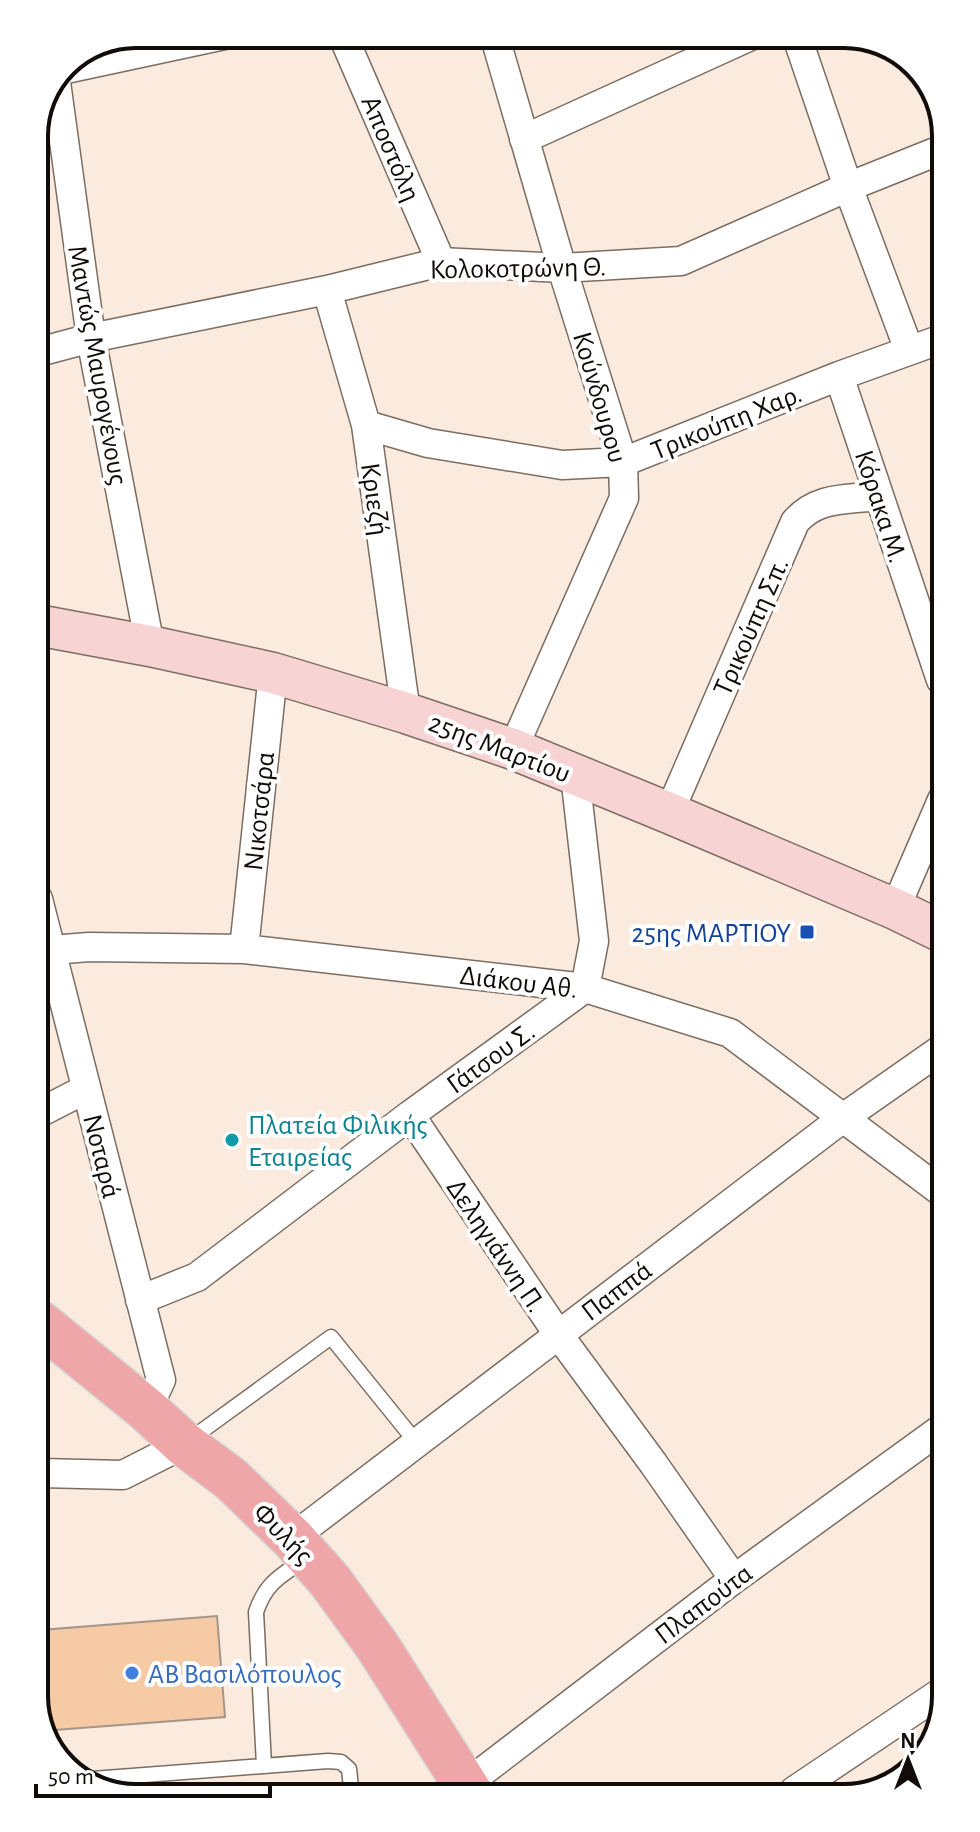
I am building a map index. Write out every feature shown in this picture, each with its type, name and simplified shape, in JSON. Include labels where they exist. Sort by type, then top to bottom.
[{"type":"main road","name":"25ης Μαρτίου","points":[[48,627],[273,673],[513,749],[932,927]]},
{"type":"main road","name":"Φυλής","points":[[48,1330],[184,1444],[231,1479],[300,1547],[330,1581],[378,1647],[464,1784]]},
{"type":"street","points":[[85,65],[164,48]]},
{"type":"street","name":"Αποστόλη","points":[[348,48],[441,262]]},
{"type":"street","name":"Κούνδουρου","points":[[498,48],[623,462],[624,498],[513,749]]},
{"type":"street","points":[[524,139],[724,48]]},
{"type":"street","points":[[801,48],[848,187],[909,350]]},
{"type":"street","name":"Μαντώς Μαυρογένους","points":[[58,97],[91,338],[150,646]]},
{"type":"street","name":"Κολοκοτρώνη Θ.","points":[[48,350],[327,290],[441,262],[562,268],[681,261],[932,153]]},
{"type":"street","name":"Κριεζή","points":[[327,290],[366,425],[406,713]]},
{"type":"street","name":"Τρικούπη Χαρ.","points":[[366,425],[428,443],[562,465],[623,462],[932,342]]},
{"type":"street","name":"Κόρακα Μ.","points":[[839,376],[932,654]]},
{"type":"street","name":"Τρικούπη Σπ.","points":[[669,813],[795,522],[804,511],[820,503],[878,496]]},
{"type":"street","name":"Νικοτσάρα","points":[[244,949],[273,673]]},
{"type":"street","points":[[575,775],[594,941],[585,988]]},
{"type":"street","points":[[895,909],[932,823]]},
{"type":"street","name":"Διάκου Αθ.","points":[[48,953],[89,947],[244,949],[585,988],[730,1033],[932,1185]]},
{"type":"street","name":"Νοταρά","points":[[48,963],[86,1089],[161,1380],[147,1410]]},
{"type":"street","name":"Γάτσου Σ.","points":[[140,1300],[197,1277],[410,1115],[585,988]]},
{"type":"street","name":"Παππά","points":[[300,1547],[416,1442],[843,1118],[932,1056]]},
{"type":"street","points":[[48,1108],[86,1089]]},
{"type":"street","name":"Δεληγιάννη Π.","points":[[410,1115],[558,1334],[734,1579]]},
{"type":"street","name":"Πλαπούτα","points":[[476,1784],[734,1579],[932,1440]]},
{"type":"street","points":[[48,1473],[123,1475],[184,1444]]},
{"type":"street","points":[[804,1784],[932,1699]]},
{"type":"lane","points":[[184,1444],[331,1337],[416,1442]]},
{"type":"lane","points":[[264,1765],[256,1612],[262,1595],[300,1547]]},
{"type":"lane","points":[[105,1778],[328,1761],[341,1762],[349,1769],[351,1784]]},
{"type":"building","name":"ΑΒ Βασιλόπουλος","points":[[217,1616],[225,1717],[55,1730],[48,1696],[48,1629]]},
{"type":"place","name":"25ης ΜΑΡΤΙΟΥ","points":[[807,932]]},
{"type":"place","name":"Πλατεία Φιλικής Εταιρείας","points":[[232,1140]]},
{"type":"place","name":"ΑΒ Βασιλόπουλος","points":[[132,1673]]}]
